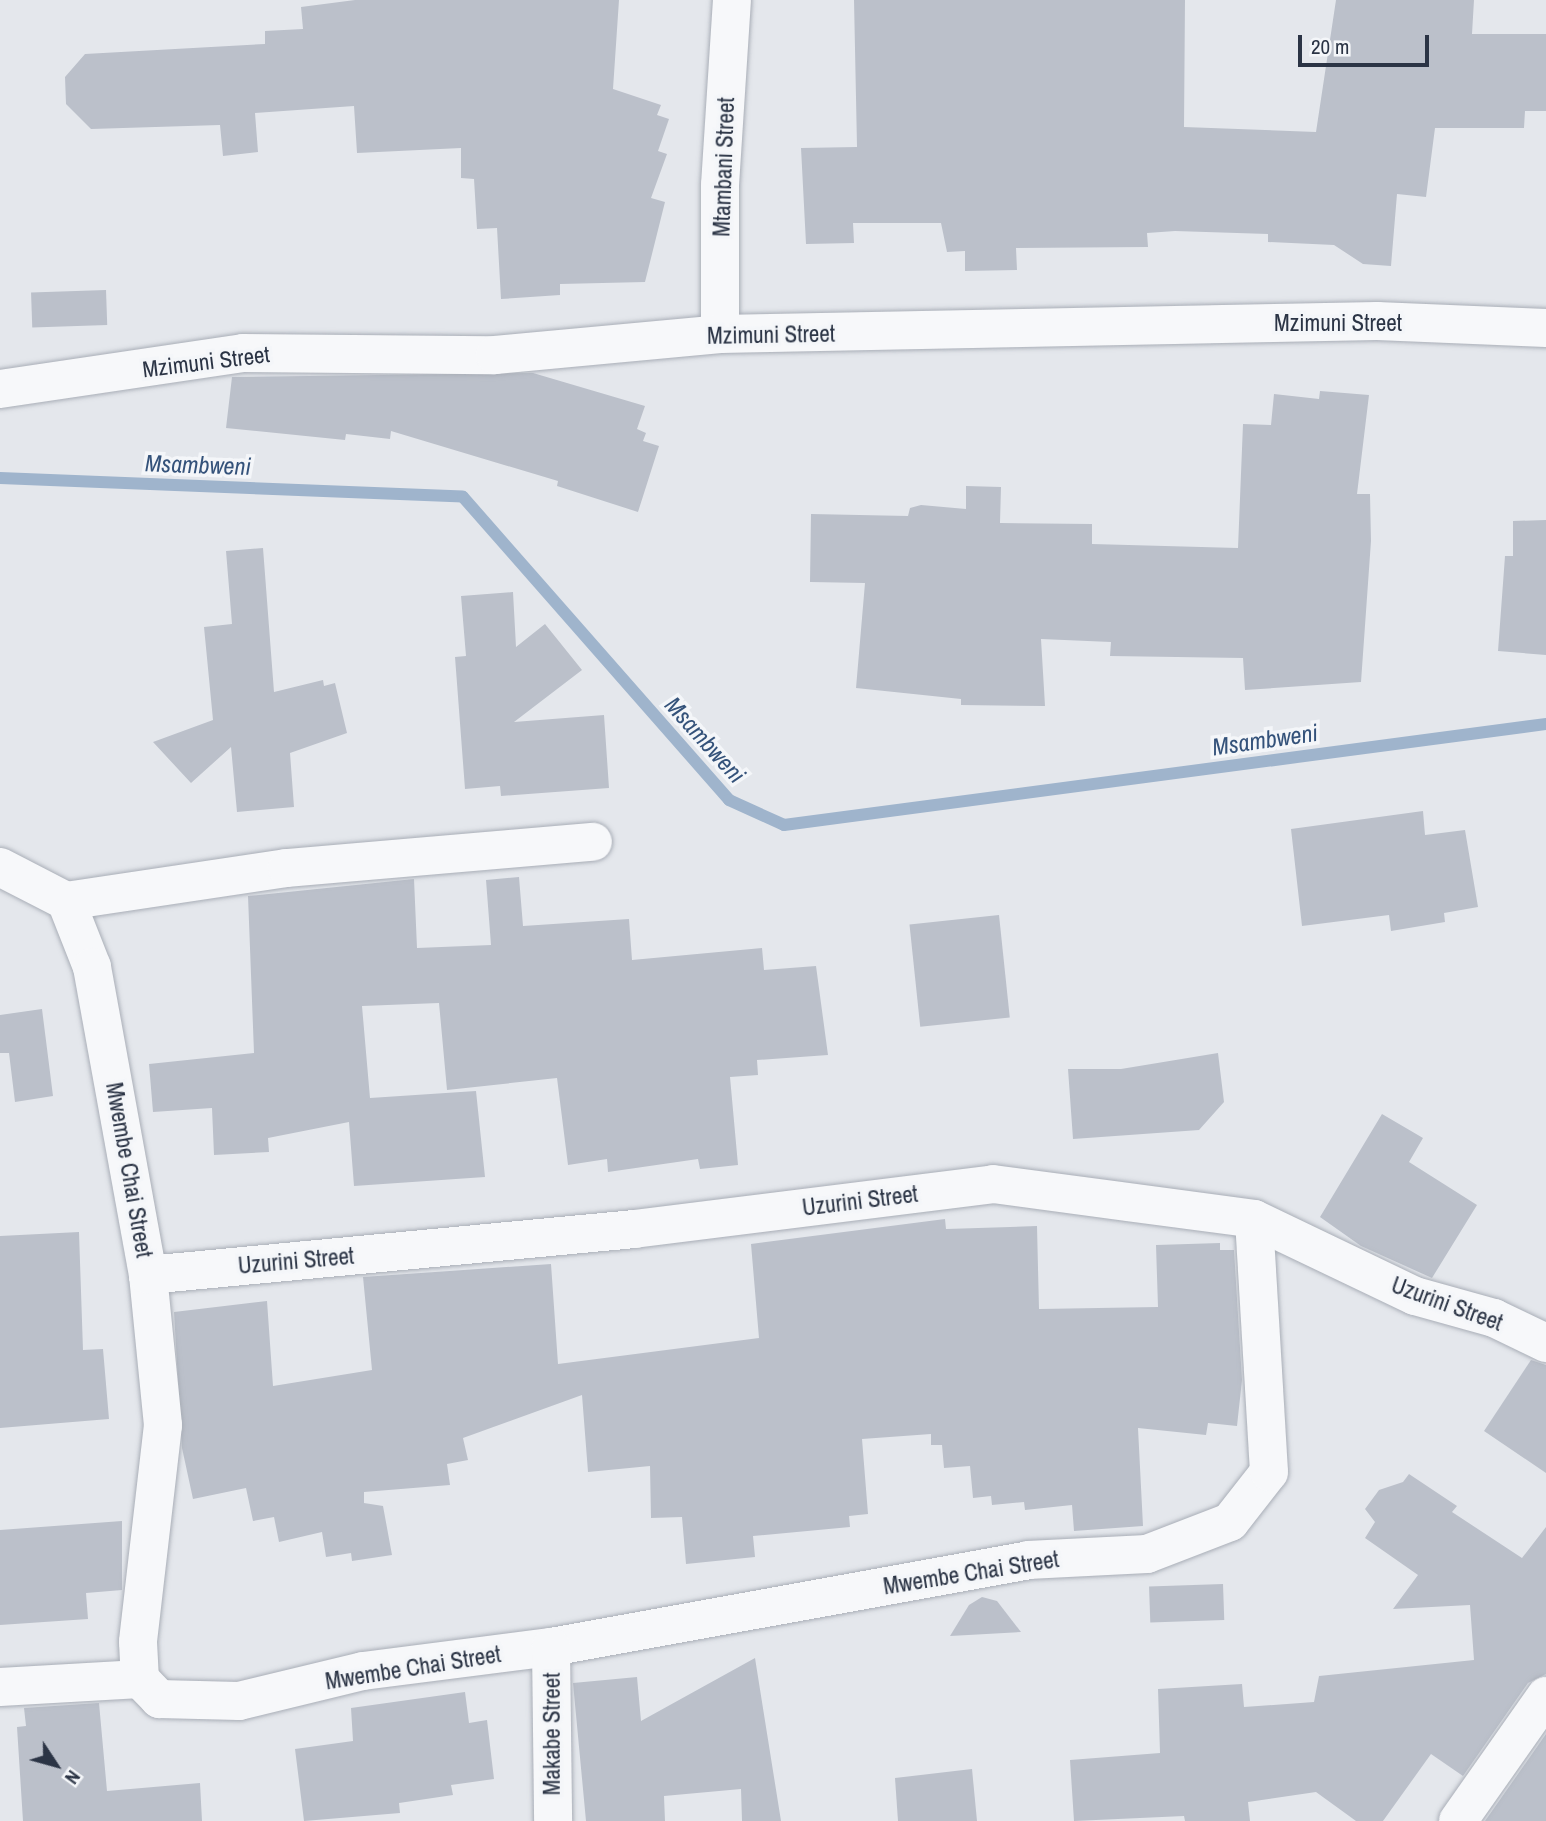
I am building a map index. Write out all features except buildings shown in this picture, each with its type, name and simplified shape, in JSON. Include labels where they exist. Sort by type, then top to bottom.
[{"type":"street","name":"Mtambani Street","points":[[720,334],[720,185],[732,0]]},
{"type":"street","name":"Mzimuni Street","points":[[0,388],[243,353],[495,355],[720,334],[1377,321],[1546,328]]},
{"type":"street","points":[[0,867],[66,901],[287,868],[593,842]]},
{"type":"street","name":"Mwembe Chai Street","points":[[66,901],[92,967],[148,1275],[163,1425],[138,1642],[140,1679],[159,1699],[239,1702],[363,1671],[551,1647],[1028,1560],[1147,1554],[1230,1522],[1269,1472],[1254,1219]]},
{"type":"street","name":"Uzurini Street","points":[[148,1275],[634,1229],[993,1184],[1254,1219],[1415,1296],[1482,1314],[1546,1343]]},
{"type":"street","name":"Makabe Street","points":[[551,1647],[553,1821]]},
{"type":"street","points":[[0,1687],[140,1679]]},
{"type":"street","points":[[1458,1821],[1546,1696]]},
{"type":"waterway","name":"Msambweni","points":[[0,478],[463,497],[729,800],[784,825],[1546,724]]}]
